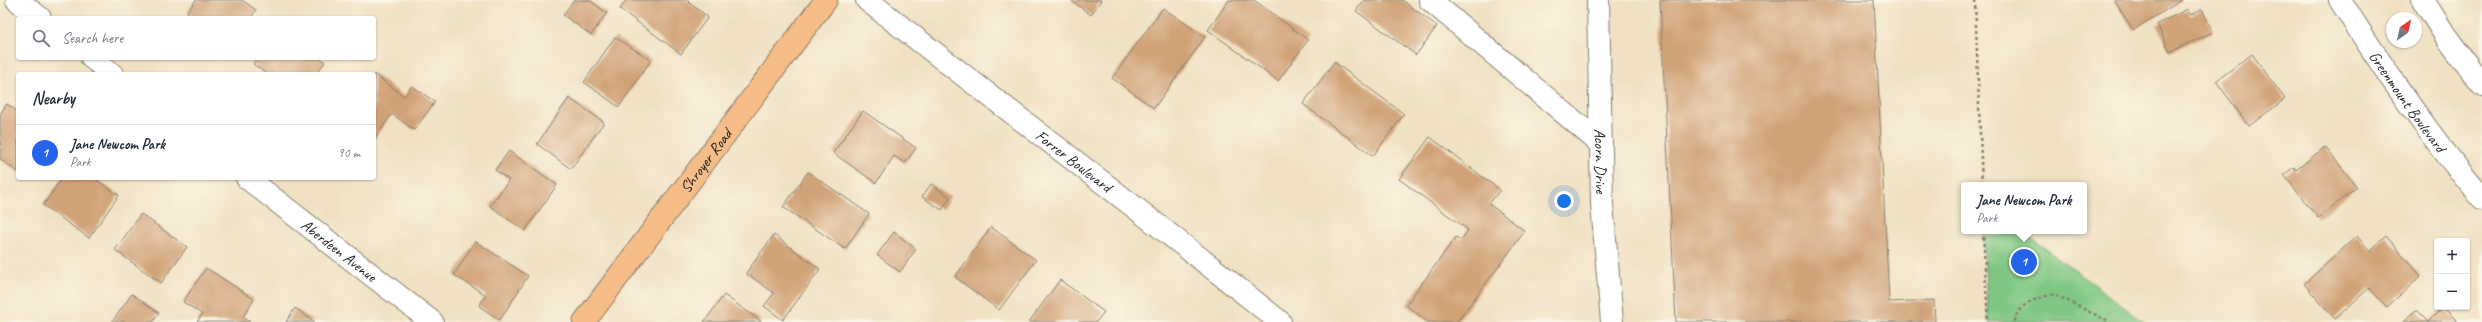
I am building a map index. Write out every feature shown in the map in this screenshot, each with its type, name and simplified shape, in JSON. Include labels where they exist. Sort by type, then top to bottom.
[{"type":"main road","name":"Shroyer Road","points":[[584,322],[826,0]]},
{"type":"street","points":[[17,0],[37,16]]},
{"type":"street","name":"Forrer Boulevard","points":[[866,0],[1030,128],[1166,230],[1280,322]]},
{"type":"street","points":[[1430,0],[1601,144]]},
{"type":"street","name":"Acorn Drive","points":[[1598,0],[1602,204],[1612,322]]},
{"type":"street","name":"Greenmount Boulevard","points":[[2340,0],[2387,74],[2443,153],[2482,198]]},
{"type":"street","points":[[2423,0],[2445,35],[2482,85]]},
{"type":"street","points":[[94,60],[110,72]]},
{"type":"street","name":"Aberdeen Avenue","points":[[250,180],[432,322]]},
{"type":"path","points":[[1975,0],[1982,182]]},
{"type":"path","points":[[1984,234],[1988,322]]},
{"type":"path","points":[[2015,322],[2015,318],[2030,300],[2054,294],[2110,322]]},
{"type":"green space","points":[[1983,234],[2026,234],[2144,322],[1988,322]]},
{"type":"building","points":[[196,0],[242,0],[256,10],[252,16],[193,16],[187,12]]},
{"type":"building","points":[[574,0],[589,0],[607,13],[591,35],[563,15]]},
{"type":"building","points":[[627,0],[689,0],[688,2],[708,17],[681,54],[620,9]]},
{"type":"building","points":[[1071,0],[1101,0],[1091,15]]},
{"type":"building","points":[[1229,0],[1254,0],[1308,40],[1278,81],[1208,30]]},
{"type":"building","points":[[1364,0],[1402,0],[1437,26],[1416,55],[1356,11]]},
{"type":"building","points":[[1660,0],[1874,0],[1889,302],[1934,300],[1935,322],[1676,322]]},
{"type":"building","points":[[2114,0],[2182,0],[2133,30]]},
{"type":"building","points":[[1163,8],[1205,37],[1154,108],[1112,78]]},
{"type":"building","points":[[2188,9],[2190,15],[2202,9],[2213,32],[2170,52],[2157,24]]},
{"type":"building","points":[[615,37],[651,60],[619,107],[584,82]]},
{"type":"building","points":[[2252,54],[2285,99],[2249,126],[2216,81]]},
{"type":"building","points":[[256,60],[322,60],[325,62],[318,72],[264,72],[253,64]]},
{"type":"building","points":[[1334,62],[1404,114],[1373,156],[1303,104]]},
{"type":"building","points":[[376,75],[404,96],[412,86],[435,102],[414,130],[392,114],[376,136]]},
{"type":"building","points":[[569,98],[604,122],[571,169],[537,144]]},
{"type":"building","points":[[7,104],[16,111],[16,171],[0,159],[0,114]]},
{"type":"building","points":[[863,111],[916,148],[905,163],[894,156],[876,183],[833,153]]},
{"type":"building","points":[[1430,137],[1500,190],[1489,204],[1525,231],[1457,322],[1428,322],[1406,305],[1456,237],[1461,240],[1468,230],[1399,179]]},
{"type":"building","points":[[2325,147],[2357,187],[2318,218],[2284,175],[2294,167],[2296,170]]},
{"type":"building","points":[[509,151],[557,185],[525,231],[490,206],[509,180],[495,170]]},
{"type":"building","points":[[808,172],[869,214],[845,249],[783,207]]},
{"type":"building","points":[[61,180],[97,180],[119,195],[89,238],[43,205]]},
{"type":"building","points":[[931,184],[950,197],[942,210],[922,197]]},
{"type":"building","points":[[141,214],[187,247],[161,283],[115,250]]},
{"type":"building","points":[[991,227],[1036,260],[999,310],[955,277]]},
{"type":"building","points":[[894,232],[916,249],[900,272],[877,255]]},
{"type":"building","points":[[774,235],[820,269],[783,320],[764,306],[774,293],[746,273]]},
{"type":"building","points":[[2357,236],[2370,251],[2386,236],[2421,276],[2387,307],[2369,288],[2335,319],[2304,284]]},
{"type":"building","points":[[475,241],[528,276],[500,320],[479,306],[486,295],[454,275]]},
{"type":"building","points":[[206,268],[254,299],[243,317],[250,322],[197,322],[202,314],[183,302]]},
{"type":"building","points":[[1060,280],[1104,312],[1096,322],[1029,322]]},
{"type":"building","points":[[132,294],[159,313],[153,322],[112,322]]},
{"type":"building","points":[[724,295],[762,322],[704,322]]},
{"type":"building","points":[[295,308],[315,322],[286,322]]},
{"type":"building","points":[[2416,310],[2428,322],[2403,322]]},
{"type":"building","points":[[2440,310],[2446,310],[2458,322],[2428,322]]},
{"type":"place","name":"Jane Newcom Park","points":[[2024,262]]}]
